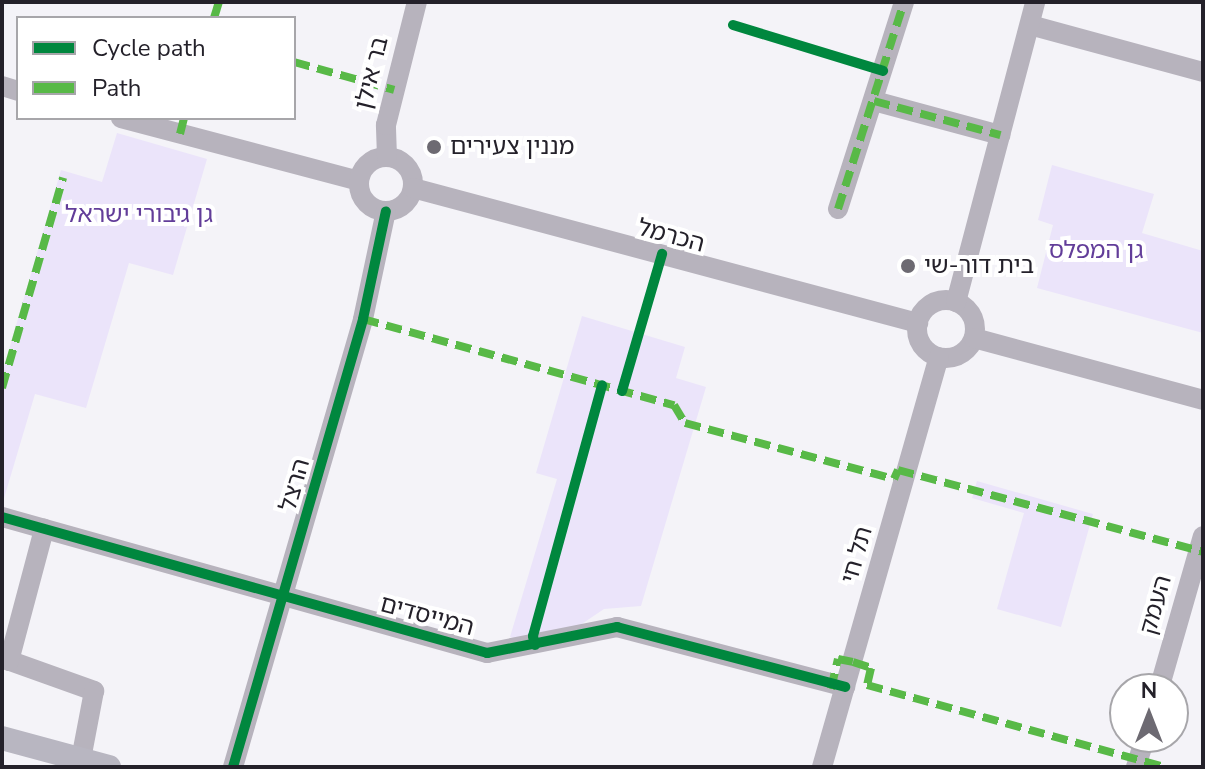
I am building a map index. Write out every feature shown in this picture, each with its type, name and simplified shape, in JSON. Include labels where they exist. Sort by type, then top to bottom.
[{"type":"main road","points":[[2,738],[109,767]]},
{"type":"street","name":"בר אילן","points":[[387,157],[386,125],[417,2]]},
{"type":"street","points":[[838,209],[904,2]]},
{"type":"street","points":[[956,302],[1035,2]]},
{"type":"street","points":[[1030,25],[1203,72]]},
{"type":"street","points":[[874,101],[1000,135]]},
{"type":"street","points":[[129,120],[359,181]]},
{"type":"street","points":[[387,157],[404,163],[413,188],[404,205],[386,211],[369,205],[359,181],[368,163],[387,157]]},
{"type":"street","name":"הכרמל","points":[[413,188],[918,323]]},
{"type":"street","name":"הרצל","points":[[233,767],[363,319],[386,211]]},
{"type":"street","points":[[956,302],[972,316],[974,338],[957,356],[939,357],[919,340],[918,323],[928,306],[956,302]]},
{"type":"street","points":[[974,338],[1203,400]]},
{"type":"street","name":"תל חי","points":[[822,767],[939,357]]},
{"type":"street","name":"המייסדים","points":[[2,517],[487,653],[617,627],[845,687]]},
{"type":"street","points":[[44,529],[6,659],[94,691],[81,759]]},
{"type":"street","name":"העמק","points":[[1164,673],[1203,536]]},
{"type":"green space","name":"גן גיבורי ישראל","points":[[117,133],[207,159],[173,275],[129,263],[86,408],[35,394],[2,505],[2,374],[61,170],[102,182]]},
{"type":"green space","name":"גן המפלס","points":[[1052,165],[1154,194],[1142,233],[1203,251],[1203,333],[1037,288],[1053,225],[1038,220]]},
{"type":"green space","points":[[582,316],[685,347],[676,378],[706,387],[641,606],[604,609],[546,648],[510,637],[557,479],[536,473]]},
{"type":"green space","points":[[977,481],[1093,514],[1061,627],[997,609],[1024,513],[972,498]]},
{"type":"marked path","points":[[215,16],[219,2]]},
{"type":"marked path","points":[[838,209],[904,2]]},
{"type":"marked path","points":[[296,63],[394,90]]},
{"type":"marked path","points":[[874,101],[1000,135]]},
{"type":"marked path","points":[[180,134],[184,120]]},
{"type":"marked path","points":[[2,388],[63,178]]},
{"type":"marked path","points":[[363,319],[674,405],[685,423],[894,479],[898,470],[1203,552]]},
{"type":"marked path","points":[[831,689],[838,659],[853,662],[871,668],[867,685],[1165,767]]},
{"type":"cycle path","points":[[733,25],[883,71]]},
{"type":"cycle path","points":[[233,767],[363,319],[386,211]]},
{"type":"cycle path","points":[[622,391],[662,254]]},
{"type":"cycle path","points":[[535,645],[533,636],[602,385]]},
{"type":"cycle path","points":[[2,517],[487,653],[617,627],[845,687]]},
{"type":"place","name":"מננין צעירים","points":[[434,147]]},
{"type":"place","name":"בית דור-שי","points":[[908,266]]}]
